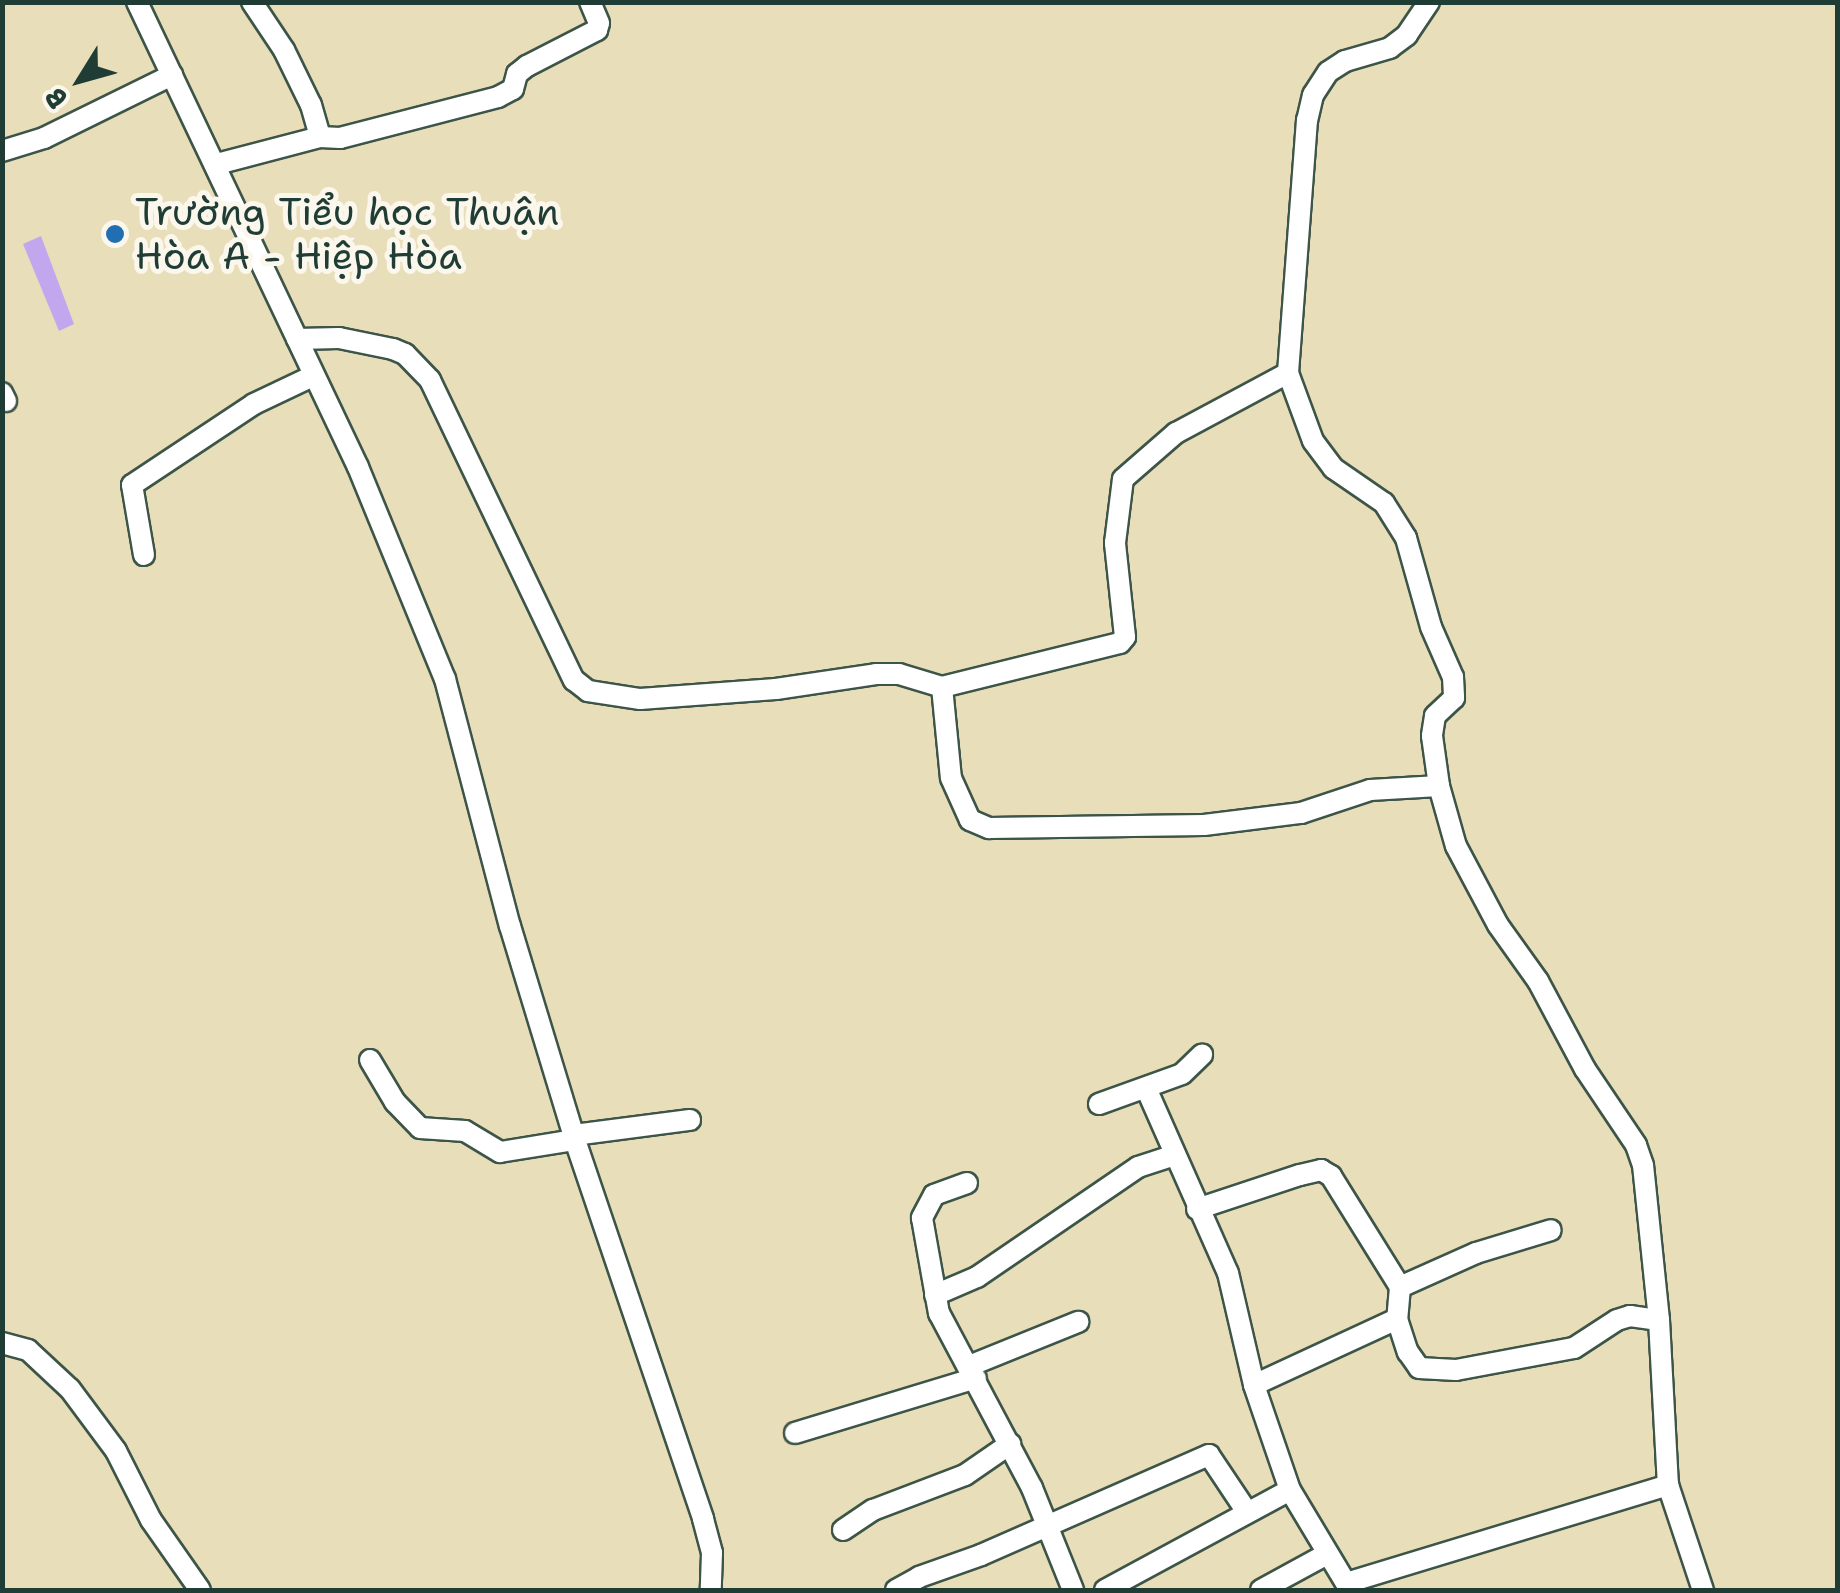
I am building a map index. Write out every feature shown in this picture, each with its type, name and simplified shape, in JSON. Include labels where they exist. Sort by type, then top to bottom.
[{"type":"street","points":[[137,2],[358,467],[445,678],[510,926],[574,1137],[703,1520],[712,1554],[712,1590]]},
{"type":"street","points":[[252,2],[284,50],[311,105],[320,137]]},
{"type":"street","points":[[217,164],[320,137],[340,138],[498,97],[513,89],[517,74],[526,66],[598,30],[590,2]]},
{"type":"street","points":[[1430,2],[1407,35],[1390,48],[1345,61],[1328,72],[1313,95],[1307,120],[1288,373],[1313,441],[1350,483],[1384,502],[1406,538],[1431,627],[1453,677],[1454,698],[1435,716],[1434,726],[1439,786],[1456,846],[1514,951],[1538,981],[1584,1069],[1636,1145],[1642,1165],[1659,1320],[1668,1486],[1703,1590]]},
{"type":"street","points":[[2,150],[44,138],[172,75]]},
{"type":"street","points":[[297,339],[339,338],[405,354],[430,380],[580,687],[610,696],[669,699],[899,674],[942,687],[1120,643],[1125,637],[1114,544],[1123,479],[1141,459],[1176,433],[1288,373]]},
{"type":"street","points":[[144,555],[132,485],[254,404],[313,376]]},
{"type":"street","points":[[942,687],[951,778],[970,820],[989,828],[1204,825],[1301,813],[1370,790],[1439,786]]},
{"type":"street","points":[[1099,1104],[1182,1074],[1202,1055]]},
{"type":"street","points":[[370,1060],[394,1102],[420,1128],[465,1131],[500,1152],[690,1120]]},
{"type":"street","points":[[1146,1088],[1239,1308],[1254,1384],[1290,1490],[1348,1587],[1668,1486]]},
{"type":"street","points":[[935,1294],[977,1277],[1138,1167],[1174,1155]]},
{"type":"street","points":[[1196,1208],[1321,1170],[1332,1176],[1400,1286],[1397,1320],[1419,1368],[1434,1372],[1574,1348],[1630,1316],[1659,1320]]},
{"type":"street","points":[[966,1183],[934,1194],[922,1218],[938,1313],[1010,1444],[1073,1590]]},
{"type":"street","points":[[1400,1286],[1476,1254],[1551,1230]]},
{"type":"street","points":[[1254,1384],[1397,1320]]},
{"type":"street","points":[[795,1433],[973,1372],[1078,1322]]},
{"type":"street","points":[[2,1343],[28,1350],[70,1389],[116,1451],[151,1520],[200,1590]]},
{"type":"street","points":[[843,1530],[872,1510],[966,1475],[1010,1444]]},
{"type":"street","points":[[896,1590],[1209,1456],[1247,1512]]},
{"type":"street","points":[[1105,1590],[1290,1490]]},
{"type":"street","points":[[1261,1590],[1327,1554]]},
{"type":"building","points":[[41,236],[74,324],[59,331],[23,244]]},
{"type":"place","name":"Trường Tiểu học Thuận Hòa A - Hiệp Hòa","points":[[115,234]]}]
